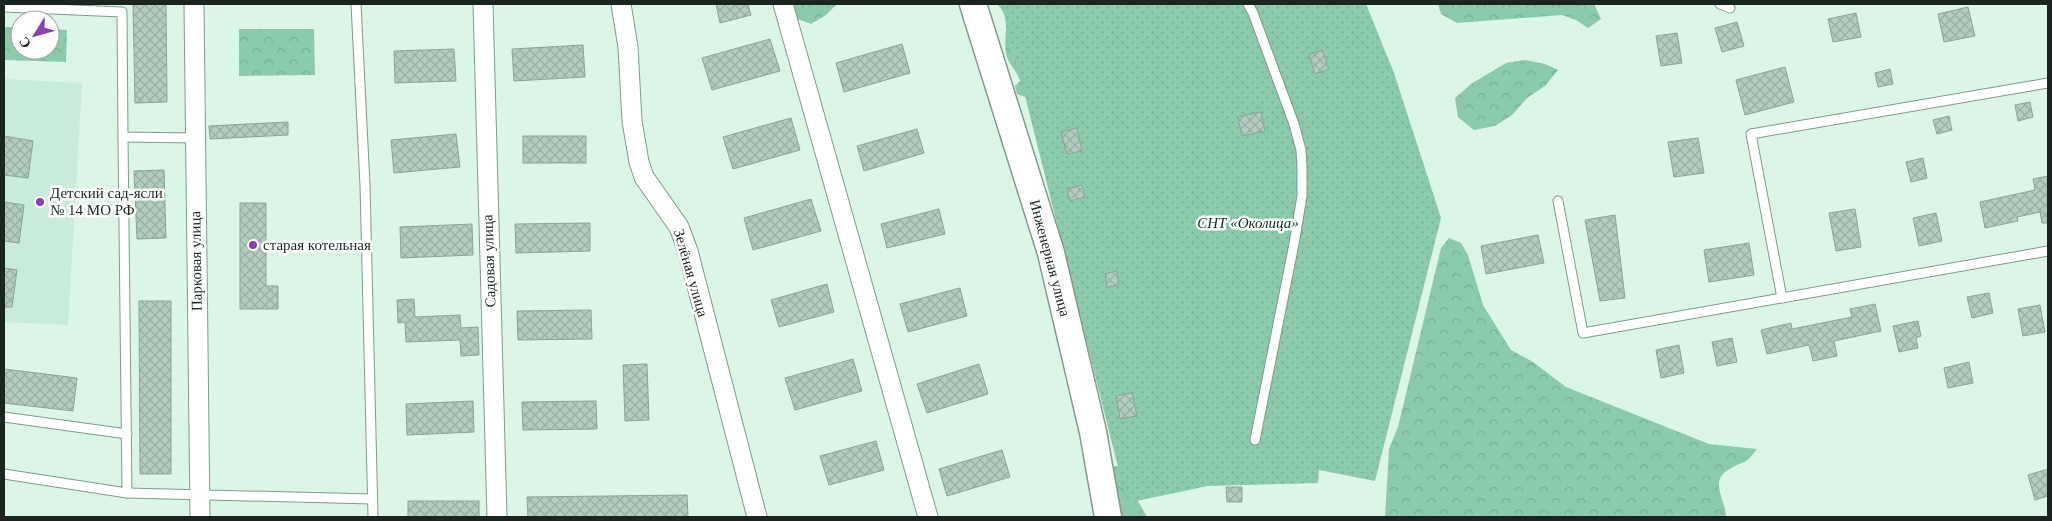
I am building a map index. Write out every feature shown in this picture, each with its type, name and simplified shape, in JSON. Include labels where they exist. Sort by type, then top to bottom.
[{"type":"street","name":"Парковая улица","points":[[194,4],[194,138],[200,517]]},
{"type":"street","name":"Садовая улица","points":[[482,4],[497,517]]},
{"type":"street","name":"Зелёная улица","points":[[621,4],[628,47],[632,121],[639,162],[644,177],[679,227],[688,251],[757,517]]},
{"type":"street","points":[[783,4],[928,517]]},
{"type":"street","name":"Инженерная улица","points":[[974,4],[1051,253],[1094,432],[1108,517]]},
{"type":"lane","points":[[356,4],[365,185],[373,517]]},
{"type":"lane","points":[[1248,4],[1294,124],[1301,150],[1302,168],[1302,196],[1294,244],[1255,440]]},
{"type":"lane","points":[[1720,4],[1730,8]]},
{"type":"lane","points":[[4,7],[122,8],[127,493]]},
{"type":"lane","points":[[1782,298],[1751,134],[2048,83]]},
{"type":"lane","points":[[123,137],[194,138]]},
{"type":"lane","points":[[1558,201],[1583,333],[2048,251]]},
{"type":"lane","points":[[4,417],[127,434]]},
{"type":"lane","points":[[4,474],[127,493],[372,499]]},
{"type":"shaded area","name":"Детский сад-ясли № 14 МО РФ","points":[[4,79],[82,83],[68,325],[4,322]]},
{"type":"green space","points":[[781,4],[837,4],[826,15],[811,24],[798,19],[790,23]]},
{"type":"green space","points":[[997,4],[1031,4],[1031,99],[1017,94],[1015,86],[1020,81],[1007,57],[1005,46],[1006,21],[1002,9]]},
{"type":"green space","name":"СНТ «Околица»","points":[[1002,4],[1366,4],[1394,73],[1441,218],[1375,481],[1319,470],[1318,483],[1208,486],[1127,503]]},
{"type":"green space","points":[[1438,4],[1594,4],[1601,19],[1588,28],[1576,20],[1562,15],[1457,23],[1441,14]]},
{"type":"green space","points":[[4,27],[10,27],[10,60],[60,60],[60,30],[67,30],[66,62],[4,60]]},
{"type":"green space","points":[[239,29],[314,29],[315,75],[239,76]]},
{"type":"green space","points":[[1525,60],[1545,64],[1558,70],[1545,86],[1527,98],[1512,115],[1495,126],[1474,130],[1458,117],[1455,98],[1471,84],[1506,63]]},
{"type":"green space","points":[[1449,238],[1461,243],[1468,255],[1483,305],[1511,350],[1533,362],[1566,387],[1709,444],[1757,449],[1746,461],[1728,470],[1721,476],[1719,486],[1726,517],[1385,517],[1389,449],[1398,427],[1441,248]]},
{"type":"green space","points":[[1118,466],[1147,517],[1118,517],[1112,467]]},
{"type":"building","points":[[133,4],[166,4],[167,102],[135,103]]},
{"type":"building","points":[[716,4],[748,4],[751,15],[720,23]]},
{"type":"building","points":[[1968,7],[1975,36],[1944,42],[1938,14]]},
{"type":"building","points":[[1856,13],[1861,37],[1833,42],[1828,19]]},
{"type":"building","points":[[1737,22],[1744,46],[1722,52],[1715,28]]},
{"type":"building","points":[[1677,33],[1682,63],[1661,66],[1656,36]]},
{"type":"building","points":[[770,39],[780,71],[712,90],[702,58]]},
{"type":"building","points":[[902,44],[910,73],[844,92],[836,63]]},
{"type":"building","points":[[583,45],[585,77],[514,81],[512,49]]},
{"type":"building","points":[[454,49],[456,81],[395,83],[394,51]]},
{"type":"building","points":[[1322,50],[1329,69],[1315,74],[1309,55]]},
{"type":"building","points":[[1785,67],[1794,102],[1745,115],[1736,80]]},
{"type":"building","points":[[1890,69],[1893,84],[1878,87],[1875,73]]},
{"type":"building","points":[[2030,102],[2033,117],[2018,121],[2015,105]]},
{"type":"building","points":[[1261,112],[1265,131],[1242,136],[1238,117]]},
{"type":"building","points":[[1949,116],[1952,130],[1937,134],[1933,120]]},
{"type":"building","points":[[791,118],[800,150],[733,169],[723,137]]},
{"type":"building","points":[[288,122],[288,135],[210,139],[209,126]]},
{"type":"building","points":[[1077,128],[1082,151],[1067,154],[1061,132]]},
{"type":"building","points":[[917,129],[924,153],[864,171],[857,146]]},
{"type":"building","points":[[456,134],[460,167],[394,173],[391,140]]},
{"type":"building","points":[[4,136],[33,141],[28,178],[4,175]]},
{"type":"building","points":[[523,136],[586,136],[586,163],[523,163]]},
{"type":"building","points":[[1698,138],[1704,173],[1674,177],[1668,142]]},
{"type":"building","points":[[1923,158],[1927,178],[1911,182],[1906,162]]},
{"type":"building","points":[[164,170],[166,238],[137,239],[134,171]]},
{"type":"building","points":[[2048,176],[2048,223],[2042,223],[2040,212],[2017,217],[2018,221],[1985,228],[1980,202],[2035,190],[2033,179]]},
{"type":"building","points":[[1082,185],[1085,197],[1070,201],[1067,189]]},
{"type":"building","points":[[811,199],[821,231],[753,250],[744,218]]},
{"type":"building","points":[[4,202],[24,205],[19,243],[4,241]]},
{"type":"building","name":"старая котельная","points":[[240,203],[266,203],[266,286],[278,286],[278,309],[240,309]]},
{"type":"building","points":[[939,209],[945,234],[887,248],[881,224]]},
{"type":"building","points":[[1855,209],[1861,247],[1836,251],[1829,213]]},
{"type":"building","points":[[1936,213],[1942,241],[1919,246],[1913,218]]},
{"type":"building","points":[[1615,215],[1625,298],[1600,301],[1585,220]]},
{"type":"building","points":[[590,223],[590,251],[516,253],[515,224]]},
{"type":"building","points":[[472,224],[473,255],[401,258],[400,227]]},
{"type":"building","points":[[1538,235],[1544,263],[1486,274],[1481,246]]},
{"type":"building","points":[[1749,243],[1754,275],[1709,282],[1704,250]]},
{"type":"building","points":[[4,268],[17,270],[12,307],[4,307]]},
{"type":"building","points":[[1117,271],[1119,285],[1107,287],[1105,274]]},
{"type":"building","points":[[827,284],[834,312],[779,327],[771,300]]},
{"type":"building","points":[[960,288],[967,316],[908,332],[900,304]]},
{"type":"building","points":[[1989,293],[1993,313],[1972,318],[1967,297]]},
{"type":"building","points":[[414,299],[415,317],[460,315],[461,328],[478,327],[479,355],[461,356],[460,340],[406,342],[405,322],[398,323],[397,300]]},
{"type":"building","points":[[139,301],[171,301],[171,474],[140,474]]},
{"type":"building","points":[[1875,304],[1881,331],[1834,341],[1837,356],[1813,361],[1809,345],[1767,354],[1761,330],[1791,323],[1792,329],[1852,317],[1850,309]]},
{"type":"building","points":[[2040,305],[2045,332],[2023,336],[2018,309]]},
{"type":"building","points":[[591,310],[592,339],[518,340],[517,311]]},
{"type":"building","points":[[1918,321],[1921,336],[1916,338],[1918,348],[1899,352],[1893,326]]},
{"type":"building","points":[[1732,338],[1737,362],[1717,366],[1712,342]]},
{"type":"building","points":[[1679,345],[1684,373],[1661,378],[1656,350]]},
{"type":"building","points":[[853,359],[862,391],[795,410],[785,378]]},
{"type":"building","points":[[1969,362],[1973,383],[1948,388],[1944,368]]},
{"type":"building","points":[[647,364],[649,420],[625,421],[623,365]]},
{"type":"building","points":[[979,364],[988,394],[927,413],[917,384]]},
{"type":"building","points":[[4,369],[77,378],[73,411],[4,403]]},
{"type":"building","points":[[1132,393],[1137,416],[1120,419],[1116,396]]},
{"type":"building","points":[[473,401],[474,432],[407,435],[406,404]]},
{"type":"building","points":[[596,401],[597,429],[523,430],[522,402]]},
{"type":"building","points":[[876,441],[884,470],[829,485],[820,456]]},
{"type":"building","points":[[1002,450],[1010,477],[947,496],[939,469]]},
{"type":"building","points":[[2048,469],[2048,496],[2035,500],[2028,475]]},
{"type":"building","points":[[1226,487],[1242,487],[1242,502],[1227,502]]},
{"type":"building","points":[[687,495],[688,517],[528,517],[527,497]]},
{"type":"building","points":[[408,501],[479,501],[479,517],[408,517]]},
{"type":"place","name":"Детский сад-ясли № 14 МО РФ","points":[[40,202]]},
{"type":"place","name":"старая котельная","points":[[253,245]]}]
